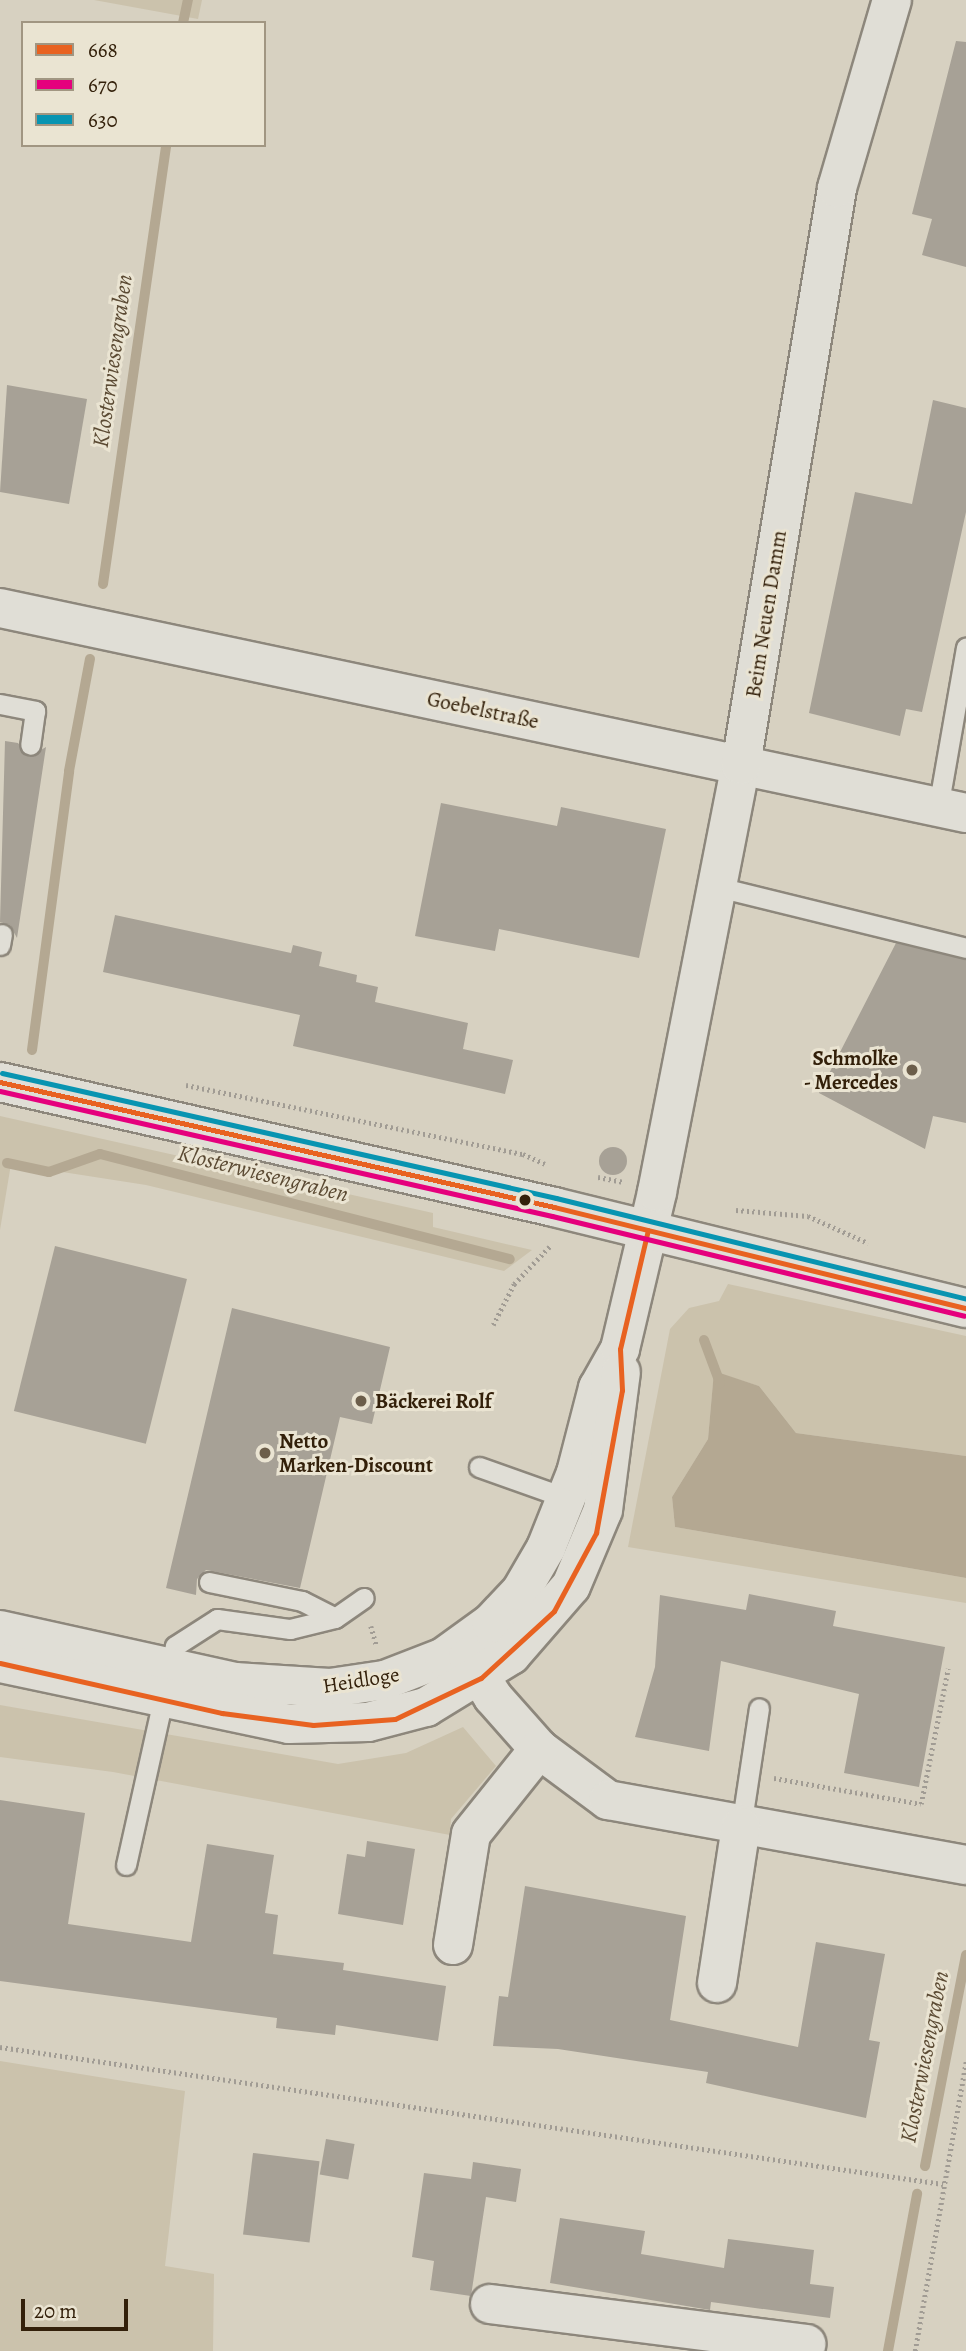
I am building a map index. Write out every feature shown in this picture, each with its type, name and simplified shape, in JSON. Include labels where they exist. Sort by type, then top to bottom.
[{"type":"street","name":"Beim Neuen Damm","points":[[648,1230],[714,886],[741,765],[837,188],[892,0]]},
{"type":"street","name":"Goebelstraße","points":[[0,608],[952,811]]},
{"type":"street","points":[[0,1082],[648,1230],[966,1308]]},
{"type":"street","name":"Heidloge","points":[[0,1663],[168,1684],[235,1682],[330,1688],[385,1680],[471,1662],[554,1611],[585,1559],[603,1510],[622,1390],[620,1349],[648,1230]]},
{"type":"street","name":"Heidloge","points":[[471,1662],[520,1591],[567,1498],[598,1388],[620,1349]]},
{"type":"street","name":"Heidloge","points":[[0,1630],[168,1684]]},
{"type":"street","points":[[471,1662],[539,1749],[608,1800],[741,1827],[966,1865]]},
{"type":"street","points":[[453,1945],[471,1834],[539,1749]]},
{"type":"street","points":[[717,1983],[741,1827]]},
{"type":"street","points":[[490,2304],[630,2338],[806,2344]]},
{"type":"lane","points":[[952,811],[966,647]]},
{"type":"lane","points":[[0,704],[36,711],[30,745]]},
{"type":"lane","points":[[714,886],[966,948]]},
{"type":"lane","points":[[479,1467],[603,1510]]},
{"type":"lane","points":[[209,1582],[302,1601],[335,1618]]},
{"type":"lane","points":[[126,1865],[175,1646],[217,1619],[290,1629],[335,1618],[364,1598]]},
{"type":"lane","points":[[741,1827],[759,1708]]},
{"type":"path","points":[[727,1208],[808,1216],[874,1246]]},
{"type":"path","points":[[493,1325],[514,1284],[551,1245]]},
{"type":"path","points":[[364,1598],[378,1653]]},
{"type":"path","points":[[749,1773],[921,1804],[947,1669]]},
{"type":"path","points":[[0,2047],[943,2184]]},
{"type":"path","points":[[915,2351],[940,2229],[943,2184],[966,2061]]},
{"type":"shaded area","points":[[94,0],[202,0],[198,19]]},
{"type":"shaded area","points":[[0,1116],[433,1213],[433,1227],[532,1250],[504,1271],[146,1185],[11,1164],[0,1230]]},
{"type":"shaded area","points":[[728,1284],[966,1336],[966,1456],[796,1433],[759,1386],[714,1372],[708,1439],[672,1497],[675,1527],[966,1578],[966,1603],[628,1547],[670,1329],[689,1308],[719,1301]]},
{"type":"shaded area","points":[[714,1371],[759,1386],[796,1433],[966,1456],[966,1578],[675,1527],[672,1497],[708,1439]]},
{"type":"shaded area","points":[[0,1705],[338,1764],[406,1753],[463,1727],[496,1766],[451,1819],[450,1835],[113,1772],[0,1757]]},
{"type":"shaded area","points":[[0,2061],[185,2091],[165,2266],[214,2274],[213,2351],[0,2351]]},
{"type":"building","points":[[956,41],[966,42],[966,267],[922,255],[932,219],[912,214]]},
{"type":"building","points":[[7,385],[87,399],[69,504],[0,492]]},
{"type":"building","points":[[933,400],[966,408],[966,512],[922,712],[906,709],[900,736],[809,713],[855,492],[912,504]]},
{"type":"building","points":[[5,741],[18,743],[29,757],[46,747],[17,938],[10,925],[0,922]]},
{"type":"building","points":[[441,803],[557,826],[561,807],[666,829],[639,958],[499,929],[495,951],[415,936]]},
{"type":"building","points":[[115,915],[291,953],[293,945],[322,952],[319,966],[357,975],[356,982],[378,987],[375,1002],[468,1023],[463,1049],[513,1060],[505,1094],[293,1046],[300,1015],[103,972]]},
{"type":"building","points":[[896,943],[966,960],[966,1123],[933,1116],[925,1149],[819,1093]]},
{"type":"building","points":[[613,1147],[623,1151],[627,1161],[623,1171],[613,1175],[603,1171],[599,1161],[603,1151]]},
{"type":"building","points":[[55,1246],[187,1279],[146,1444],[14,1411]]},
{"type":"building","points":[[232,1308],[390,1347],[372,1424],[340,1417],[300,1588],[206,1570],[197,1579],[196,1595],[166,1588]]},
{"type":"building","points":[[749,1594],[836,1611],[833,1626],[945,1647],[919,1787],[844,1773],[859,1694],[721,1661],[709,1751],[635,1737],[655,1667],[660,1595],[746,1610]]},
{"type":"building","points":[[0,1800],[85,1813],[68,1924],[191,1942],[207,1844],[274,1855],[265,1913],[278,1915],[273,1954],[344,1963],[343,1970],[446,1986],[438,2041],[336,2025],[335,2035],[276,2028],[277,2018],[0,1981]]},
{"type":"building","points":[[367,1841],[415,1849],[403,1925],[338,1914],[347,1854],[365,1857]]},
{"type":"building","points":[[525,1886],[686,1916],[670,2020],[798,2047],[816,1942],[885,1954],[869,2040],[880,2042],[866,2118],[706,2083],[708,2072],[558,2049],[493,2046],[499,1996],[508,1997]]},
{"type":"building","points":[[326,2139],[355,2144],[348,2179],[320,2174]]},
{"type":"building","points":[[253,2153],[320,2161],[310,2243],[243,2234]]},
{"type":"building","points":[[473,2162],[521,2169],[516,2202],[486,2197],[471,2296],[430,2290],[434,2261],[412,2257],[424,2173],[471,2179]]},
{"type":"building","points":[[560,2218],[645,2231],[641,2254],[724,2268],[728,2239],[814,2250],[810,2284],[834,2287],[830,2318],[711,2302],[710,2310],[550,2283]]},
{"type":"waterway","name":"Klosterwiesengraben","points":[[183,21],[188,0]]},
{"type":"waterway","name":"Klosterwiesengraben","points":[[103,584],[166,147]]},
{"type":"waterway","name":"Klosterwiesengraben","points":[[32,1050],[69,771],[90,659]]},
{"type":"waterway","name":"Klosterwiesengraben","points":[[7,1163],[49,1172],[100,1154],[510,1259]]},
{"type":"waterway","name":"Klosterwiesengraben","points":[[704,1340],[720,1383]]},
{"type":"waterway","name":"Klosterwiesengraben","points":[[925,2166],[966,1955]]},
{"type":"waterway","name":"Klosterwiesengraben","points":[[888,2351],[917,2194]]},
{"type":"transit line","name":"630","points":[[2,1073],[556,1198],[966,1299]]},
{"type":"transit line","name":"668","points":[[0,1082],[554,1207],[966,1308]]},
{"type":"transit line","name":"670","points":[[0,1091],[552,1216],[964,1316]]},
{"type":"transit line","name":"668","points":[[0,1663],[222,1713],[313,1725],[395,1719],[481,1678],[554,1611],[596,1533],[622,1390],[620,1349],[648,1230]]},
{"type":"place","name":"Schmolke - Mercedes","points":[[912,1070]]},
{"type":"place","name":"Bäckerei Rolf","points":[[361,1401]]},
{"type":"place","name":"Netto Marken-Discount","points":[[265,1453]]}]
